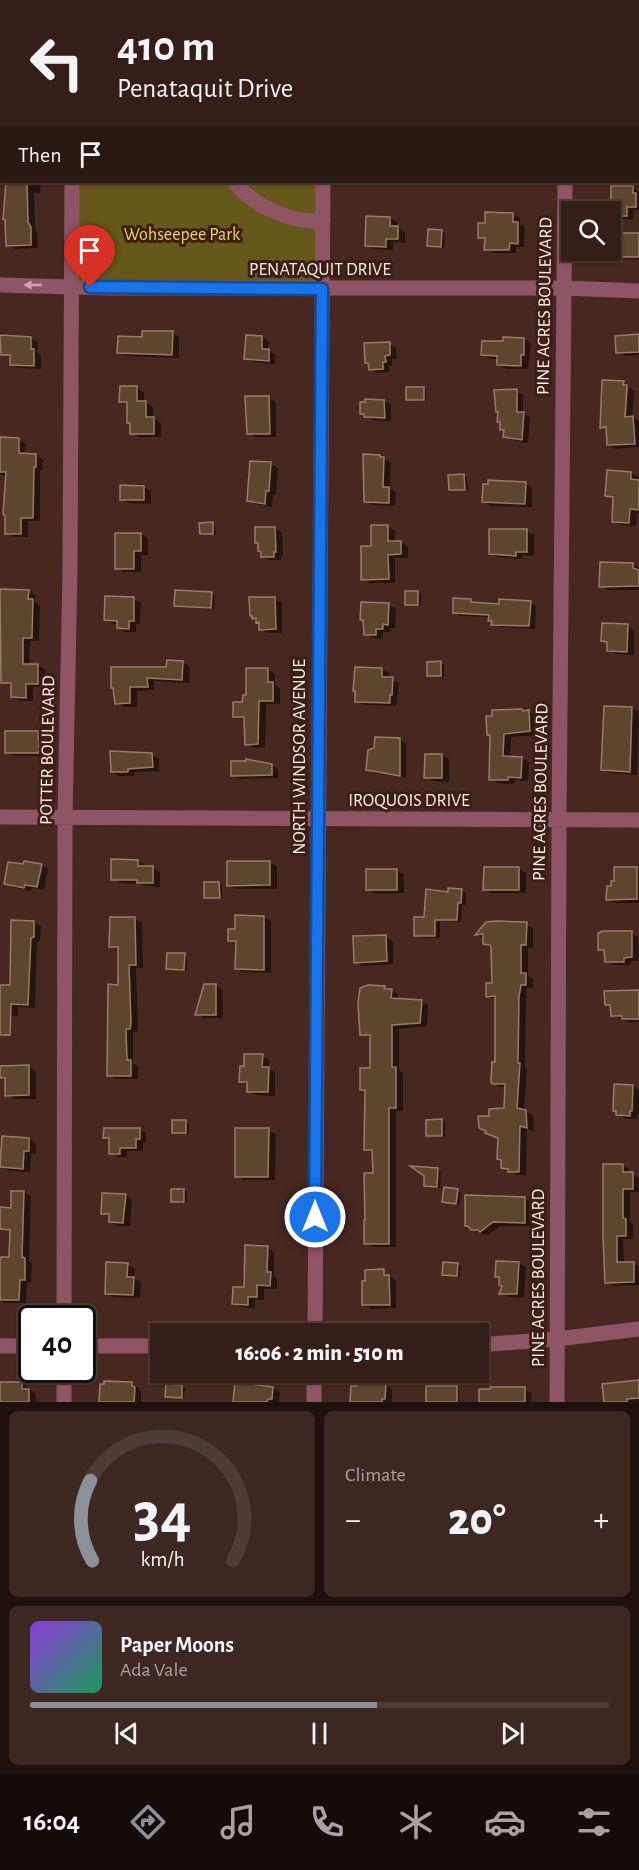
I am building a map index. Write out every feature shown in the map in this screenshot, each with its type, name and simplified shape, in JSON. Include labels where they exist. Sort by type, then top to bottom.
[{"type":"street","name":"POTTER BOULEVARD","points":[[64,1305],[65,818],[70,559],[72,183]]},
{"type":"street","points":[[235,183],[243,193],[273,212],[300,219],[322,221]]},
{"type":"street","name":"NORTH WINDSOR AVENUE","points":[[315,1323],[323,183]]},
{"type":"street","name":"PINE ACRES BOULEVARD","points":[[557,1402],[559,819],[565,183]]},
{"type":"street","name":"PENATAQUIT DRIVE","points":[[0,285],[110,288],[564,288],[639,291]]},
{"type":"street","name":"IROQUOIS DRIVE","points":[[0,817],[639,820]]},
{"type":"street","points":[[489,1344],[639,1329]]},
{"type":"street","points":[[0,1346],[18,1346]]},
{"type":"street","points":[[96,1346],[150,1346]]},
{"type":"street","points":[[64,1383],[64,1402]]},
{"type":"street","points":[[314,1383],[314,1402]]},
{"type":"green space","name":"Wohseepee Park","points":[[72,183],[323,183],[322,289],[71,286]]},
{"type":"building","points":[[6,183],[27,183],[31,245],[6,246],[5,220],[3,219]]},
{"type":"building","points":[[611,186],[633,186],[633,193],[636,193],[636,207],[627,207],[627,216],[621,216],[621,201],[611,201]]},
{"type":"building","points":[[485,212],[513,213],[513,222],[518,222],[518,244],[510,243],[509,250],[484,250],[485,238],[478,238],[478,223],[485,223]]},
{"type":"building","points":[[366,216],[390,217],[390,226],[398,226],[398,239],[386,239],[386,247],[365,246]]},
{"type":"building","points":[[428,229],[442,230],[441,247],[427,246]]},
{"type":"building","points":[[621,233],[639,233],[639,257],[621,257]]},
{"type":"building","points":[[142,331],[173,331],[172,355],[117,353],[118,336],[142,337]]},
{"type":"building","points":[[639,334],[639,352],[616,353],[615,336]]},
{"type":"building","points":[[0,335],[31,337],[34,366],[10,365],[10,355],[1,355]]},
{"type":"building","points":[[246,335],[262,336],[262,349],[269,349],[269,361],[244,359]]},
{"type":"building","points":[[503,337],[524,338],[524,355],[521,355],[521,366],[497,365],[497,356],[481,355],[482,341],[503,341]]},
{"type":"building","points":[[390,342],[390,355],[385,356],[386,362],[383,362],[383,369],[369,370],[368,363],[365,363],[364,343]]},
{"type":"building","points":[[602,380],[624,381],[623,385],[627,385],[625,417],[633,416],[635,444],[607,445],[606,427],[600,428]]},
{"type":"building","points":[[120,386],[137,386],[137,401],[146,401],[146,417],[154,417],[154,434],[130,434],[130,423],[127,423],[127,402],[119,402]]},
{"type":"building","points":[[406,387],[424,387],[424,400],[406,400]]},
{"type":"building","points":[[517,389],[517,412],[524,412],[522,440],[503,437],[504,430],[500,430],[500,422],[497,422],[498,412],[496,412],[494,390]]},
{"type":"building","points":[[245,396],[269,396],[270,434],[247,434]]},
{"type":"building","points":[[365,399],[384,400],[385,418],[364,417],[364,414],[360,414],[360,402],[365,402]]},
{"type":"building","points":[[0,437],[19,438],[19,453],[36,454],[33,518],[21,518],[21,534],[5,534],[3,514],[6,472],[0,472]]},
{"type":"building","points":[[363,454],[384,457],[383,487],[389,487],[389,503],[364,502]]},
{"type":"building","points":[[250,461],[271,462],[269,491],[266,491],[265,504],[247,501]]},
{"type":"building","points":[[607,470],[631,472],[631,479],[639,480],[639,510],[630,509],[629,523],[612,522],[613,497],[605,496]]},
{"type":"building","points":[[464,474],[465,490],[449,490],[448,475]]},
{"type":"building","points":[[488,480],[526,482],[525,504],[482,502],[483,484],[488,484]]},
{"type":"building","points":[[120,485],[144,486],[144,500],[120,500]]},
{"type":"building","points":[[213,522],[213,534],[200,534],[199,523]]},
{"type":"building","points":[[371,525],[388,525],[388,541],[401,541],[401,554],[388,555],[389,579],[361,580],[361,546],[371,546]]},
{"type":"building","points":[[255,527],[275,527],[276,552],[274,552],[274,557],[261,557],[258,543],[255,543]]},
{"type":"building","points":[[489,529],[527,529],[527,552],[516,552],[516,556],[489,554]]},
{"type":"building","points":[[115,533],[141,533],[141,551],[134,551],[134,569],[115,569]]},
{"type":"building","points":[[600,562],[633,563],[633,568],[639,570],[639,586],[599,587]]},
{"type":"building","points":[[0,589],[29,590],[28,599],[33,599],[32,638],[23,638],[23,664],[38,664],[38,684],[26,684],[26,698],[11,697],[11,683],[1,683]]},
{"type":"building","points":[[175,590],[212,592],[211,608],[174,606]]},
{"type":"building","points":[[405,591],[418,591],[418,605],[405,605]]},
{"type":"building","points":[[105,596],[134,597],[134,621],[129,621],[129,629],[117,628],[117,621],[104,620]]},
{"type":"building","points":[[249,597],[275,597],[276,629],[259,630],[259,622],[256,623],[256,618],[252,619],[250,616]]},
{"type":"building","points":[[453,598],[499,604],[499,599],[531,601],[529,626],[491,625],[492,621],[488,621],[489,615],[453,613]]},
{"type":"building","points":[[361,602],[389,603],[388,625],[383,624],[383,629],[376,629],[376,635],[364,635],[363,620],[360,620]]},
{"type":"building","points":[[602,623],[628,624],[627,652],[607,651],[607,642],[601,641]]},
{"type":"building","points":[[167,660],[183,661],[182,680],[147,678],[148,687],[130,687],[130,703],[115,704],[113,688],[111,688],[111,667],[166,667]]},
{"type":"building","points":[[441,661],[441,676],[427,676],[427,662]]},
{"type":"building","points":[[355,667],[382,668],[382,677],[393,677],[390,703],[355,702],[355,691],[353,691]]},
{"type":"building","points":[[246,668],[268,668],[268,682],[273,682],[273,701],[259,701],[258,744],[245,745],[244,717],[233,717],[233,702],[242,702],[243,695],[246,695]]},
{"type":"building","points":[[604,706],[632,707],[630,772],[601,770]]},
{"type":"building","points":[[522,709],[523,711],[529,710],[530,731],[504,734],[503,756],[522,757],[521,778],[508,777],[508,780],[489,780],[490,735],[487,735],[486,716],[492,716],[492,710]]},
{"type":"building","points":[[5,731],[38,731],[39,753],[5,753]]},
{"type":"building","points":[[375,737],[400,738],[400,776],[366,770],[368,750],[374,748]]},
{"type":"building","points":[[110,751],[152,753],[153,767],[128,769],[128,772],[111,772]]},
{"type":"building","points":[[425,754],[442,754],[442,778],[424,778]]},
{"type":"building","points":[[246,759],[272,764],[272,775],[231,776],[231,761],[246,761]]},
{"type":"building","points":[[111,859],[138,860],[138,866],[153,866],[153,883],[137,883],[137,880],[111,880]]},
{"type":"building","points":[[24,861],[42,864],[37,887],[25,885],[24,888],[4,884],[8,862],[23,864]]},
{"type":"building","points":[[227,861],[270,861],[270,885],[227,886]]},
{"type":"building","points":[[484,867],[519,867],[519,890],[483,890]]},
{"type":"building","points":[[614,867],[637,867],[637,899],[606,900],[607,886],[611,886],[611,881],[614,881]]},
{"type":"building","points":[[366,869],[397,869],[397,890],[366,890]]},
{"type":"building","points":[[204,882],[219,882],[220,898],[204,898]]},
{"type":"building","points":[[448,888],[462,889],[457,920],[435,920],[435,936],[414,936],[414,917],[424,917],[426,889],[448,892]]},
{"type":"building","points":[[235,915],[264,916],[264,970],[235,969],[236,941],[228,941],[228,929],[235,929]]},
{"type":"building","points":[[110,917],[135,917],[136,965],[129,965],[131,1023],[130,1029],[126,1029],[127,1060],[131,1060],[131,1076],[107,1076],[108,984],[118,985],[118,947],[109,947]]},
{"type":"building","points":[[11,920],[34,921],[28,1005],[11,1004],[10,1035],[0,1035],[0,985],[10,985]]},
{"type":"building","points":[[486,922],[527,922],[526,945],[521,945],[521,973],[526,973],[526,985],[521,985],[519,997],[518,1063],[520,1063],[517,1108],[526,1110],[527,1128],[520,1126],[519,1172],[508,1172],[508,1169],[501,1168],[501,1160],[497,1159],[498,1138],[479,1128],[478,1116],[489,1116],[489,1109],[504,1108],[505,1084],[492,1084],[491,1081],[492,1062],[495,1062],[495,996],[486,997],[486,983],[492,983],[491,947],[483,944],[483,934],[475,935]]},
{"type":"building","points":[[632,931],[632,957],[624,958],[624,962],[605,962],[604,950],[598,950],[598,933]]},
{"type":"building","points":[[386,935],[387,961],[354,963],[353,936]]},
{"type":"building","points":[[167,953],[185,953],[184,970],[166,969]]},
{"type":"building","points":[[204,984],[216,984],[216,1015],[195,1015]]},
{"type":"building","points":[[368,985],[385,986],[384,989],[392,989],[391,998],[422,1000],[420,1023],[392,1025],[392,1067],[396,1067],[396,1108],[389,1108],[389,1244],[364,1244],[364,1173],[373,1173],[372,1150],[364,1150],[365,1090],[360,1090],[360,1068],[370,1068],[370,1035],[360,1035],[358,1004],[360,988]]},
{"type":"building","points":[[639,990],[639,1019],[622,1019],[622,1016],[611,1016],[610,1005],[605,1005],[604,991]]},
{"type":"building","points":[[244,1054],[263,1054],[262,1067],[269,1067],[268,1092],[247,1092],[247,1082],[239,1082],[240,1066],[244,1066]]},
{"type":"building","points":[[29,1065],[29,1095],[5,1096],[5,1078],[0,1078],[0,1066]]},
{"type":"building","points":[[614,1084],[633,1085],[630,1116],[616,1115],[616,1111],[613,1111]]},
{"type":"building","points":[[442,1119],[442,1136],[426,1136],[426,1120]]},
{"type":"building","points":[[172,1120],[186,1120],[186,1133],[172,1133]]},
{"type":"building","points":[[104,1128],[140,1128],[140,1139],[136,1139],[136,1148],[120,1148],[120,1154],[109,1154],[109,1138],[103,1138]]},
{"type":"building","points":[[235,1128],[269,1128],[268,1177],[235,1177]]},
{"type":"building","points":[[2,1136],[29,1138],[29,1151],[24,1151],[23,1169],[0,1167]]},
{"type":"building","points":[[603,1164],[623,1164],[623,1172],[633,1172],[633,1189],[623,1189],[623,1218],[626,1219],[626,1236],[617,1236],[617,1262],[634,1262],[634,1282],[605,1283]]},
{"type":"building","points":[[410,1166],[438,1168],[437,1187],[424,1186],[424,1176]]},
{"type":"building","points":[[444,1187],[458,1189],[456,1204],[442,1202]]},
{"type":"building","points":[[171,1189],[184,1189],[184,1202],[171,1202]]},
{"type":"building","points":[[11,1191],[24,1191],[22,1257],[25,1258],[25,1280],[20,1280],[19,1300],[0,1300],[0,1260],[1,1257],[9,1257],[10,1230],[0,1229],[0,1207],[11,1208]]},
{"type":"building","points":[[102,1193],[126,1194],[123,1223],[109,1222],[109,1214],[101,1214]]},
{"type":"building","points":[[465,1195],[525,1197],[525,1223],[493,1222],[480,1232],[471,1230],[465,1226]]},
{"type":"building","points":[[245,1245],[268,1246],[267,1272],[271,1272],[270,1286],[257,1285],[257,1297],[248,1297],[248,1305],[232,1304],[233,1287],[244,1287]]},
{"type":"building","points":[[496,1261],[519,1262],[517,1294],[499,1294],[502,1286],[499,1285],[499,1277],[495,1277]]},
{"type":"building","points":[[106,1262],[128,1263],[127,1277],[134,1277],[133,1295],[105,1294]]},
{"type":"building","points":[[443,1262],[458,1263],[457,1276],[442,1275]]},
{"type":"building","points":[[384,1269],[384,1275],[389,1275],[390,1305],[362,1305],[362,1281],[365,1281],[365,1270]]},
{"type":"building","points":[[639,1380],[639,1398],[627,1399],[627,1402],[604,1402],[602,1384]]},
{"type":"building","points":[[104,1381],[132,1382],[132,1386],[135,1387],[134,1402],[99,1402],[100,1384],[104,1384]]},
{"type":"building","points":[[0,1382],[18,1382],[22,1383],[22,1389],[29,1389],[29,1402],[0,1402]]},
{"type":"building","points":[[235,1383],[273,1387],[272,1399],[268,1399],[267,1402],[233,1402]]},
{"type":"building","points":[[356,1383],[386,1384],[385,1399],[382,1399],[382,1402],[350,1402],[351,1386],[356,1386]]},
{"type":"building","points":[[166,1384],[182,1385],[182,1398],[165,1397]]},
{"type":"building","points":[[426,1386],[457,1386],[457,1402],[426,1402]]},
{"type":"building","points":[[490,1387],[525,1387],[525,1402],[479,1402],[479,1389],[490,1389]]},
{"type":"route","points":[[90,287],[322,289],[315,1217]]}]
